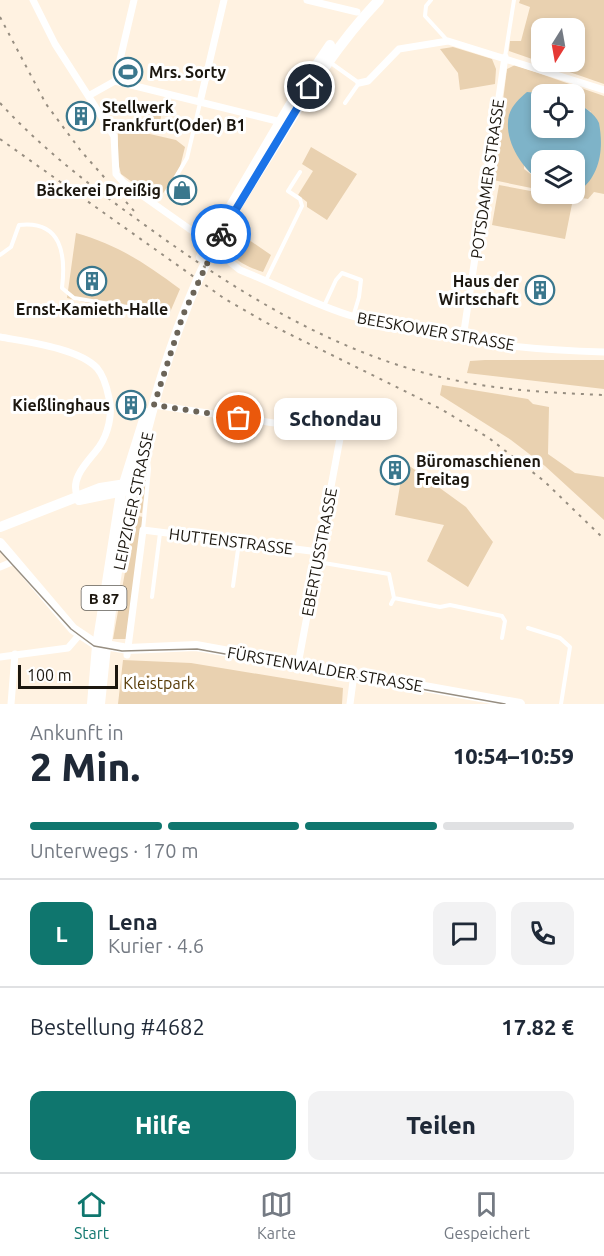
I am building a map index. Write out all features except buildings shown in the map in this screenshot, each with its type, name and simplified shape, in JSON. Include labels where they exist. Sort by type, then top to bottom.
[{"type":"main road","name":"LEIPZIGER STRASSE","points":[[92,704],[97,646],[122,488],[177,314],[212,243],[321,56],[369,0]]},
{"type":"main road","name":"LEIPZIGER STRASSE","points":[[284,123],[327,61],[379,0]]},
{"type":"main road","name":"LEIPZIGER STRASSE","points":[[100,704],[113,601],[135,484],[154,405],[183,315],[212,243]]},
{"type":"main road","points":[[64,502],[135,484]]},
{"type":"main road","points":[[7,564],[0,543],[5,526],[77,495],[122,488]]},
{"type":"main road","points":[[0,557],[82,640]]},
{"type":"main road","name":"FÜRSTENWALDER STRASSE","points":[[82,640],[124,651],[196,646],[297,667],[518,704]]},
{"type":"main road","name":"FÜRSTENWALDER STRASSE","points":[[353,677],[485,704]]},
{"type":"street","points":[[33,0],[55,44],[90,95],[115,81],[284,123]]},
{"type":"street","points":[[115,81],[134,0]]},
{"type":"street","points":[[200,102],[224,0]]},
{"type":"street","points":[[307,0],[357,12]]},
{"type":"street","points":[[359,83],[368,81],[399,49],[448,40],[604,90]]},
{"type":"street","name":"POTSDAMER STRASSE","points":[[464,338],[505,57]]},
{"type":"street","name":"BEESKOWER STRASSE","points":[[90,95],[114,136],[116,174],[123,182],[212,243],[240,270],[353,317],[464,338],[541,349],[604,352]]},
{"type":"street","points":[[0,337],[75,355],[97,369],[106,385],[110,402],[107,430],[101,445],[77,477],[74,489],[77,495]]},
{"type":"street","name":"EBERTUSSTRASSE","points":[[154,405],[341,433],[297,667]]},
{"type":"street","points":[[124,651],[142,530]]},
{"type":"street","name":"HUTTENSTRASSE","points":[[142,530],[319,552]]},
{"type":"street","points":[[0,657],[68,648],[82,640]]},
{"type":"street","points":[[11,704],[15,654]]},
{"type":"street","points":[[350,704],[353,677]]},
{"type":"lane","points":[[431,0],[426,6],[424,16],[448,40]]},
{"type":"lane","points":[[505,57],[514,0]]},
{"type":"lane","points":[[327,61],[359,83],[345,103]]},
{"type":"lane","points":[[167,192],[187,158],[200,102]]},
{"type":"lane","points":[[266,280],[302,206],[300,199],[288,191],[300,172]]},
{"type":"lane","points":[[0,255],[11,247],[19,225],[43,227],[49,231],[63,251],[65,263],[62,288],[67,293],[74,298],[127,307]]},
{"type":"lane","points":[[324,306],[336,280],[342,273],[360,280],[359,297],[353,317]]},
{"type":"lane","points":[[142,455],[147,456],[149,469],[142,530]]},
{"type":"lane","points":[[152,597],[160,532]]},
{"type":"lane","points":[[233,586],[239,542]]},
{"type":"lane","points":[[317,562],[388,574],[394,598],[391,604]]},
{"type":"lane","points":[[394,598],[440,608],[450,605],[502,616],[505,621],[502,638]]},
{"type":"lane","points":[[528,628],[560,638],[570,647],[561,704]]},
{"type":"green space","points":[[520,0],[604,0],[604,84],[569,72],[585,72],[585,18],[531,18],[531,59],[509,51],[510,41],[521,41],[530,7],[519,3]]},
{"type":"green space","points":[[453,47],[492,59],[496,69],[495,84],[460,90],[458,73],[440,49]]},
{"type":"green space","points":[[515,65],[570,84],[531,84],[531,92],[527,92],[524,169],[531,174],[531,188],[493,180],[507,69]]},
{"type":"green space","points":[[585,89],[604,96],[604,194],[594,192],[588,199],[585,198],[585,155],[591,112],[585,108]]},
{"type":"green space","points":[[153,109],[161,117],[153,125],[145,117]]},
{"type":"green space","points":[[128,129],[176,140],[185,147],[180,167],[158,201],[121,174],[118,163],[118,131]]},
{"type":"green space","points":[[311,147],[357,174],[327,220],[307,207],[307,202],[298,195],[313,171],[302,164]]},
{"type":"green space","points":[[499,185],[531,191],[531,204],[572,204],[565,239],[492,225]]},
{"type":"green space","points":[[233,229],[271,255],[263,272],[239,261],[230,252],[226,240]]},
{"type":"green space","points":[[76,233],[105,243],[131,256],[180,289],[168,317],[67,298]]},
{"type":"green space","points":[[604,360],[604,389],[467,373],[470,361]]},
{"type":"green space","points":[[442,385],[528,399],[533,404],[549,407],[548,454],[575,473],[604,477],[604,520],[545,466],[511,440],[440,395]]},
{"type":"green space","points":[[404,462],[466,507],[493,542],[468,587],[427,561],[444,525],[395,515]]},
{"type":"green space","points":[[142,472],[147,473],[142,513],[135,512],[135,509]]},
{"type":"green space","points":[[138,516],[143,517],[126,639],[113,639],[134,522]]},
{"type":"green space","name":"Kleistpark","points":[[123,660],[191,663],[343,688],[342,704],[118,704]]},
{"type":"water","points":[[527,92],[531,92],[531,138],[585,138],[585,108],[595,116],[599,123],[601,142],[599,161],[592,178],[585,186],[585,150],[531,150],[531,173],[527,169],[516,153],[509,134],[509,115],[519,99]]},
{"type":"tram line","points":[[0,551],[71,629],[94,646],[122,651],[197,649],[505,704]]},
{"type":"railway","points":[[0,17],[46,104],[81,151],[134,211]]},
{"type":"railway","points":[[0,103],[53,154],[129,214],[222,278],[298,323],[338,342],[421,372],[499,388],[604,395]]},
{"type":"railway","points":[[0,139],[225,299],[265,322],[441,409],[489,438],[544,481],[604,539]]},
{"type":"way so far","points":[[221,234],[183,315],[154,405],[239,418]]},
{"type":"place","name":"Mrs. Sorty","points":[[128,72]]},
{"type":"place","name":"Stellwerk Frankfurt(Oder) B1","points":[[81,116]]},
{"type":"place","name":"Bäckerei Dreißig","points":[[182,190]]},
{"type":"place","name":"Ernst-Kamieth-Halle","points":[[92,281]]},
{"type":"place","name":"Haus der Wirtschaft","points":[[540,290]]},
{"type":"place","name":"Kießlinghaus","points":[[131,405]]},
{"type":"place","name":"Schondau","points":[[239,418]]},
{"type":"place","name":"Büromaschienen Freitag","points":[[395,470]]},
{"type":"route","points":[[221,234],[310,87]]}]
